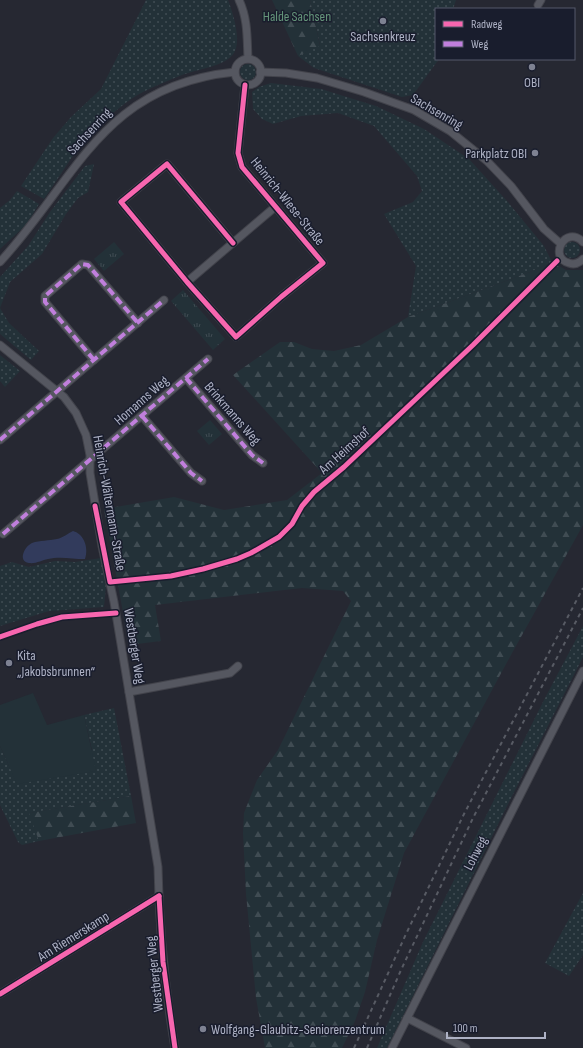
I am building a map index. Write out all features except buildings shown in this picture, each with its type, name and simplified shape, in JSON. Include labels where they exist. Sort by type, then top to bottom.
[{"type":"street","points":[[239,0],[245,15],[247,27],[248,59]]},
{"type":"street","points":[[248,59],[257,63],[260,72],[258,79],[255,82],[245,85],[237,80],[235,72],[238,63],[248,59]]},
{"type":"street","name":"Sachsenring","points":[[0,262],[26,231],[79,159],[121,116],[143,100],[177,84],[204,76],[235,72]]},
{"type":"street","name":"Sachsenring","points":[[260,72],[286,73],[317,78],[364,92],[414,110],[450,131],[487,161],[510,186],[544,229],[561,244]]},
{"type":"street","name":"Heinrich-Wiese-Straße","points":[[187,282],[236,337],[280,297],[323,263],[242,167],[238,153],[245,85]]},
{"type":"street","points":[[232,243],[167,164],[121,202],[187,282],[275,207]]},
{"type":"street","points":[[582,239],[570,237],[566,238],[561,244],[559,254],[566,262],[573,264],[583,259]]},
{"type":"street","points":[[94,360],[45,302],[45,296],[82,264],[88,265],[138,323]]},
{"type":"street","points":[[0,440],[164,300]]},
{"type":"street","name":"Heinrich-Wältermann-Straße","points":[[0,345],[70,403],[78,416],[86,435],[90,455],[90,473],[93,493],[110,582]]},
{"type":"street","name":"Homanns Weg","points":[[3,534],[208,359]]},
{"type":"street","name":"Brinkmanns Weg","points":[[186,378],[252,455],[263,463]]},
{"type":"street","points":[[142,416],[191,473],[202,481]]},
{"type":"street","name":"Westberger Weg","points":[[110,582],[158,867],[163,962],[175,1048]]},
{"type":"street","points":[[129,692],[230,673],[238,666]]},
{"type":"street","name":"Lohweg","points":[[392,1048],[583,671]]},
{"type":"street","name":"Am Riemerskamp","points":[[0,994],[159,896]]},
{"type":"street","points":[[407,1018],[466,1048]]},
{"type":"green space","points":[[146,0],[228,0],[237,34],[234,53],[230,58],[218,65],[188,73],[167,81],[143,92],[125,103],[87,136],[44,199],[21,186],[53,138],[71,117],[101,89]]},
{"type":"green space","name":"Halde Sachsen","points":[[272,0],[310,0],[320,46],[298,56]]},
{"type":"green space","points":[[310,0],[456,0],[453,8],[435,8],[435,60],[438,60],[413,95],[402,97],[314,68],[298,56],[320,45]]},
{"type":"green space","points":[[248,64],[255,69],[256,72],[251,79],[248,80],[241,75],[240,72],[245,65]]},
{"type":"green space","points":[[271,83],[321,89],[376,106],[424,129],[469,159],[507,201],[544,246],[552,262],[530,272],[408,317],[416,266],[384,214],[413,202],[422,191],[417,176],[374,126],[338,113],[301,116],[273,124],[262,119],[253,109],[252,92],[259,87]]},
{"type":"green space","points":[[94,164],[88,192],[78,198],[66,214],[42,254],[10,282],[0,308],[0,277],[28,246],[50,212],[85,166]]},
{"type":"green space","points":[[17,191],[39,204],[26,225],[0,249],[0,208],[10,200]]},
{"type":"green space","points":[[114,242],[124,254],[104,271],[94,259]]},
{"type":"green space","points":[[572,242],[578,244],[580,250],[578,256],[572,258],[566,256],[564,250],[566,244]]},
{"type":"green space","points":[[552,262],[566,270],[583,270],[583,525],[404,853],[377,940],[365,992],[355,1021],[342,1048],[265,1048],[256,998],[246,894],[243,833],[244,813],[257,780],[278,750],[351,601],[343,591],[302,588],[155,605],[161,641],[129,645],[104,509],[174,497],[224,510],[287,500],[322,473],[233,375],[280,342],[294,342],[312,349],[334,351],[361,345],[408,317],[530,272]]},
{"type":"green space","points":[[183,290],[225,339],[213,350],[171,301]]},
{"type":"green space","points":[[0,308],[9,323],[39,351],[31,360],[0,334]]},
{"type":"green space","points":[[0,355],[20,371],[5,387],[0,381]]},
{"type":"green space","points":[[210,420],[222,434],[209,445],[197,431]]},
{"type":"green space","points":[[101,558],[106,586],[104,607],[49,611],[0,626],[0,566],[12,562],[29,567],[55,561],[75,562]]},
{"type":"green space","points":[[583,626],[583,657],[387,1048],[377,1048],[423,942],[544,700]]},
{"type":"green space","points":[[33,693],[47,725],[84,715],[96,771],[17,784],[0,746],[0,705]]},
{"type":"green space","points":[[114,708],[131,796],[30,813],[39,841],[22,845],[18,842],[0,805],[0,746],[10,768],[92,750],[84,715]]},
{"type":"green space","points":[[131,796],[136,823],[39,841],[29,813]]},
{"type":"green space","points":[[583,893],[583,955],[569,976],[545,963]]},
{"type":"water","points":[[73,531],[80,535],[85,542],[85,559],[57,558],[29,563],[25,562],[23,559],[23,553],[32,543],[54,540]]},
{"type":"railway","points":[[354,1048],[406,934],[464,814],[583,588]]},
{"type":"railway","points":[[367,1048],[401,970],[473,818],[583,608]]},
{"type":"marked path","points":[[94,360],[45,302],[45,296],[82,264],[88,265],[138,323]]},
{"type":"marked path","points":[[0,440],[164,300]]},
{"type":"marked path","points":[[3,534],[208,359]]},
{"type":"marked path","points":[[186,378],[252,455],[263,463]]},
{"type":"marked path","points":[[142,416],[191,473],[202,481]]},
{"type":"cycle path","points":[[233,243],[167,164],[121,202],[187,282],[236,337],[281,297],[323,263],[242,167],[238,153],[245,85]]},
{"type":"cycle path","name":"Am Heimshof","points":[[95,506],[110,582],[171,576],[203,569],[237,559],[251,553],[279,537],[292,524],[302,506],[314,492],[344,467],[473,345],[557,261]]},
{"type":"cycle path","points":[[0,637],[62,617],[116,613]]},
{"type":"cycle path","points":[[159,896],[163,962],[175,1048]]},
{"type":"cycle path","points":[[0,994],[159,896]]},
{"type":"place","name":"Sachsenkreuz","points":[[383,21]]},
{"type":"place","name":"OBI","points":[[532,67]]},
{"type":"place","name":"Parkplatz OBI","points":[[535,153]]},
{"type":"place","name":"Kita „Jakobsbrunnen“","points":[[9,663]]},
{"type":"place","name":"Wolfgang-Glaubitz-Seniorenzentrum","points":[[203,1029]]}]
